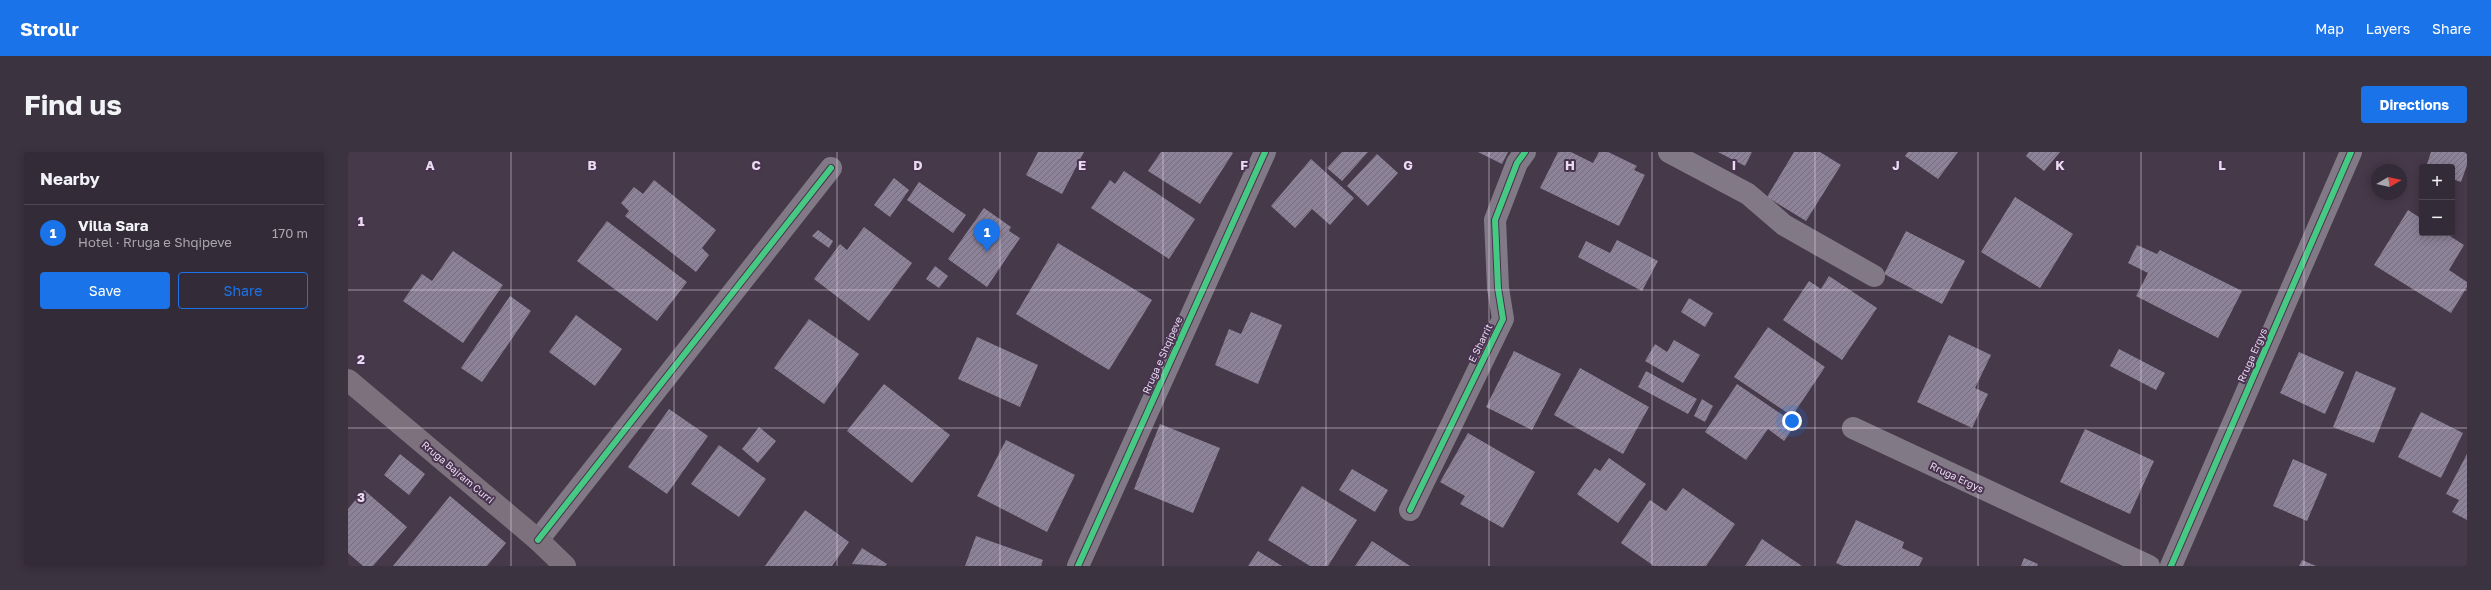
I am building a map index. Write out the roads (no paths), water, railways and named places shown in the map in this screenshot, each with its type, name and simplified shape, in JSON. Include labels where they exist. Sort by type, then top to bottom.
[{"type":"main road","name":"Rruga Bajram Curri","points":[[348,380],[538,540],[565,566]]},
{"type":"street","name":"Rruga e Shqipeve","points":[[1078,566],[1264,152]]},
{"type":"street","name":"E Sharrit","points":[[1410,510],[1503,319],[1498,288],[1495,220],[1517,164],[1525,152]]},
{"type":"street","points":[[1669,152],[1748,194],[1784,225],[1874,276]]},
{"type":"street","name":"Rruga Ergys","points":[[2171,566],[2351,152]]},
{"type":"street","points":[[538,540],[831,168]]},
{"type":"street","name":"Rruga Ergys","points":[[1853,428],[2149,566]]},
{"type":"place","name":"Villa Sara","points":[[987,252]]}]
